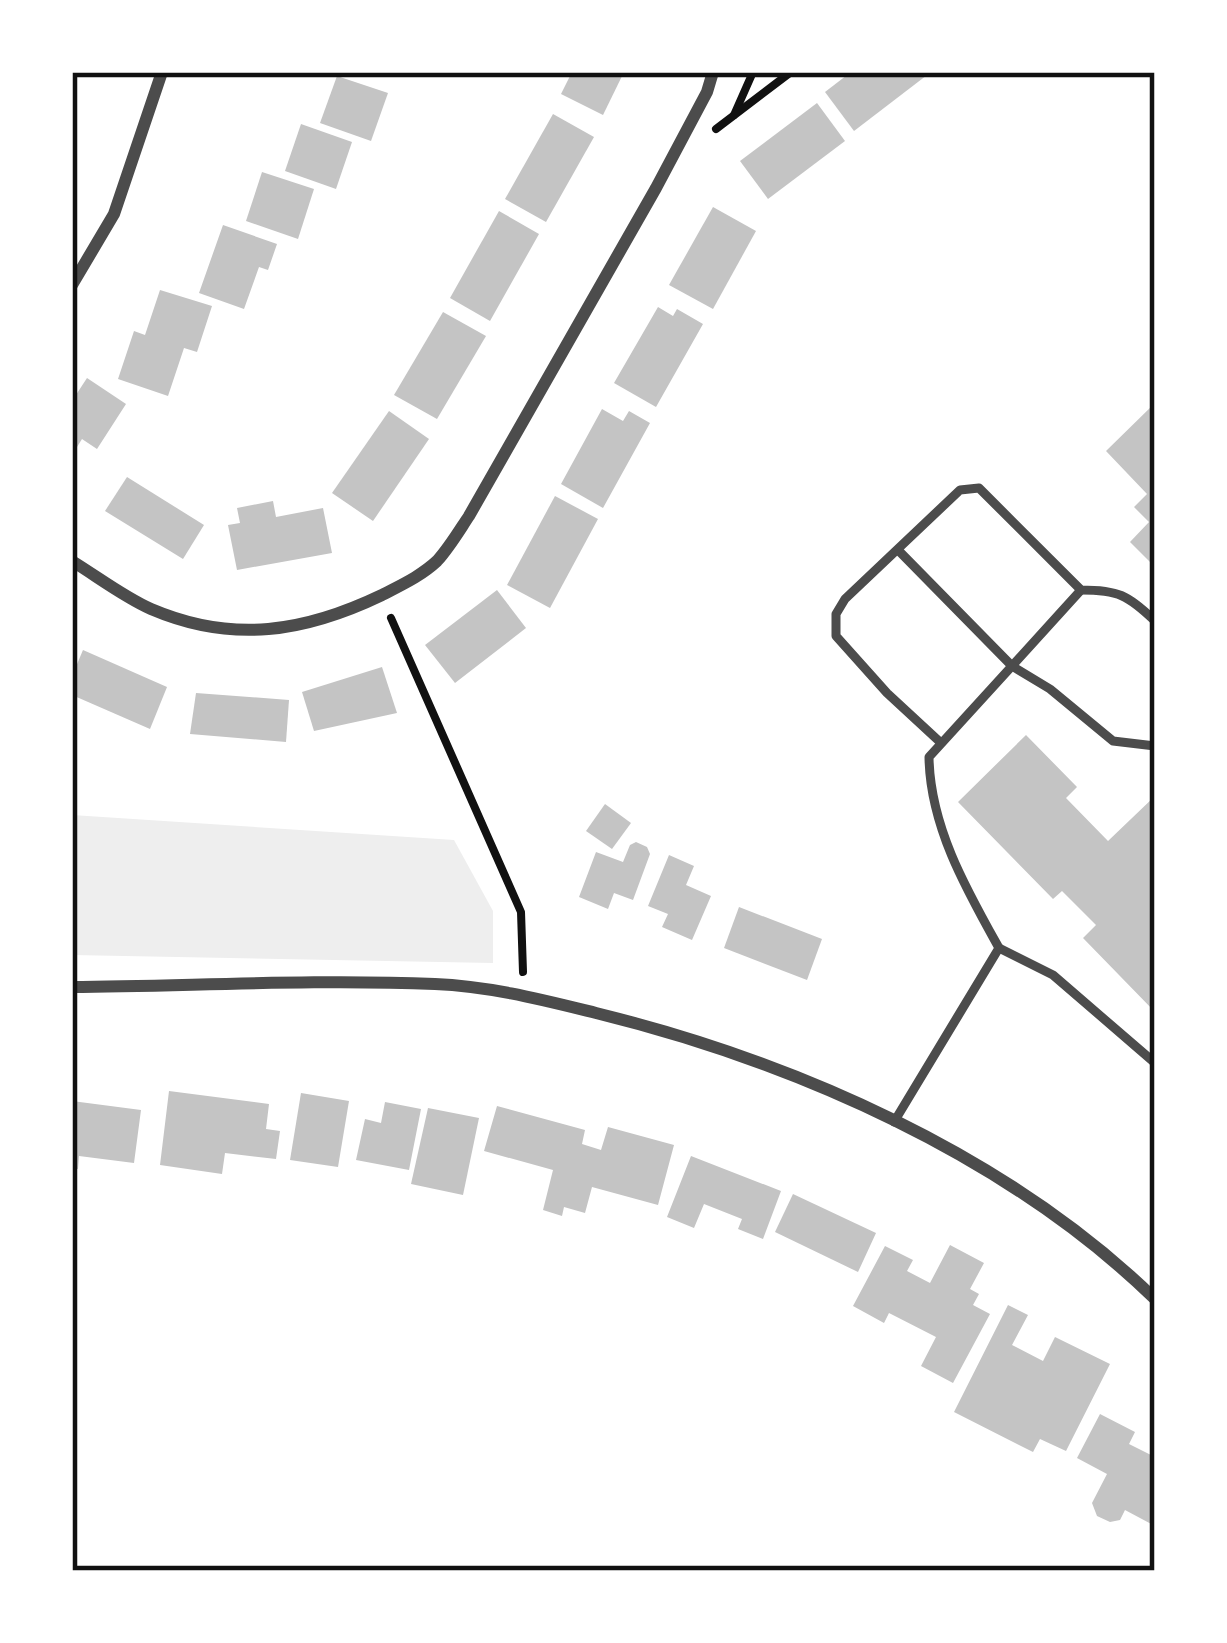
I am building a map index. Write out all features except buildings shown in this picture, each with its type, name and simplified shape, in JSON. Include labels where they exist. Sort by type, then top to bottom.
[{"type":"street","points":[[72,285],[114,214],[162,72]]},
{"type":"street","points":[[72,562],[150,609],[205,626],[256,632],[301,627],[343,614],[410,581],[437,561],[454,539],[667,166],[713,72]]},
{"type":"street","points":[[72,987],[438,984],[524,995],[632,1022],[721,1051],[947,1146],[1034,1201],[1124,1269],[1155,1299]]},
{"type":"lane","points":[[940,742],[887,693],[835,631],[836,614],[845,599],[960,490],[979,488],[1081,590],[1113,590],[1155,622]]},
{"type":"lane","points":[[898,550],[1012,666],[1050,689],[1113,741],[1155,746]]},
{"type":"lane","points":[[1081,590],[940,742],[929,757],[929,781],[960,877],[999,948],[1053,975],[1155,1064]]},
{"type":"lane","points":[[894,1122],[999,948]]},
{"type":"path","points":[[734,116],[753,72]]},
{"type":"path","points":[[667,166],[791,72]]},
{"type":"path","points":[[381,595],[521,912],[524,995]]},
{"type":"shaded area","points":[[72,815],[454,840],[493,911],[493,963],[72,955]]}]
